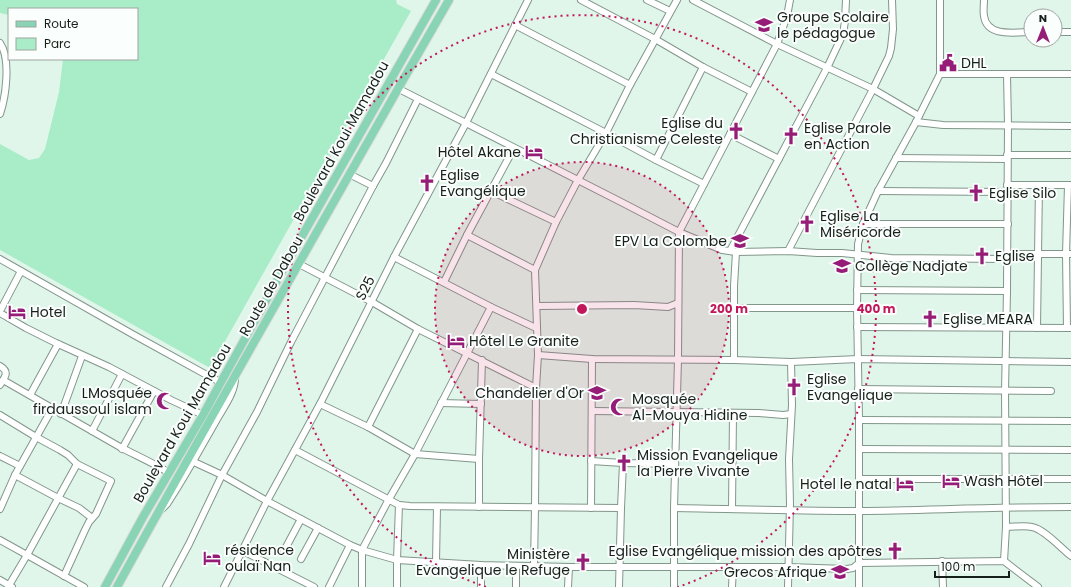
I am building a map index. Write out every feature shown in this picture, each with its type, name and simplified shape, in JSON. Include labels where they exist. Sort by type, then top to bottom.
[{"type":"main road","name":"Boulevard Koui Mamadou","points":[[105,587],[143,517],[203,415],[436,0]]},
{"type":"main road","name":"Route de Dabou","points":[[117,587],[235,374],[449,0]]},
{"type":"street","name":"S25","points":[[224,587],[267,501],[320,404],[394,257],[466,123],[528,0]]},
{"type":"street","points":[[581,0],[655,39],[702,67],[752,92]]},
{"type":"street","points":[[647,0],[670,11]]},
{"type":"street","points":[[534,566],[536,388],[538,356],[535,270],[556,222],[578,180],[606,133],[630,85],[677,0]]},
{"type":"street","points":[[693,0],[777,44],[873,89],[918,119],[943,125],[1071,126]]},
{"type":"street","points":[[674,587],[679,232],[777,44],[787,16],[790,0]]},
{"type":"street","points":[[734,360],[733,252],[843,34],[846,0]]},
{"type":"street","points":[[788,251],[889,56],[891,48],[892,0]]},
{"type":"street","points":[[859,587],[858,244],[862,224],[878,191],[918,119],[940,74],[940,0]]},
{"type":"street","points":[[984,0],[984,17],[988,26],[995,31],[1023,32]]},
{"type":"street","points":[[515,25],[630,85]]},
{"type":"street","points":[[0,43],[4,49],[3,57],[6,93],[0,114]]},
{"type":"street","points":[[656,160],[702,67]]},
{"type":"street","points":[[491,74],[704,184]]},
{"type":"street","points":[[940,74],[1071,74]]},
{"type":"street","points":[[1004,561],[1006,527],[1006,327],[1008,224],[1007,74]]},
{"type":"street","points":[[398,90],[466,123],[679,232],[715,247],[733,252],[788,251],[858,254],[891,258],[1069,254]]},
{"type":"street","points":[[166,587],[189,544],[222,475],[257,412],[418,99]]},
{"type":"street","points":[[730,134],[779,159]]},
{"type":"street","points":[[444,282],[467,235],[514,148]]},
{"type":"street","points":[[896,158],[1071,155]]},
{"type":"street","points":[[349,174],[373,186]]},
{"type":"street","points":[[858,327],[1069,328],[1069,185],[1039,184],[1007,188],[878,191]]},
{"type":"street","points":[[1037,328],[1039,184]]},
{"type":"street","points":[[491,191],[556,222]]},
{"type":"street","points":[[862,224],[1008,224]]},
{"type":"street","points":[[467,235],[535,270]]},
{"type":"street","points":[[394,257],[491,307],[536,328]]},
{"type":"street","points":[[0,259],[22,270],[134,335],[221,382]]},
{"type":"street","points":[[298,264],[372,302],[418,329],[536,388]]},
{"type":"street","points":[[22,270],[0,312],[26,328],[82,356],[110,367],[203,415]]},
{"type":"street","points":[[857,290],[1007,291]]},
{"type":"street","points":[[537,306],[634,305],[668,307],[678,303]]},
{"type":"street","points":[[362,587],[362,550],[415,454],[491,307]]},
{"type":"street","points":[[734,308],[857,308]]},
{"type":"street","points":[[368,427],[418,329]]},
{"type":"street","points":[[30,395],[58,344]]},
{"type":"street","points":[[61,414],[82,356]]},
{"type":"street","points":[[538,356],[592,359],[791,362],[858,359],[1071,362]]},
{"type":"street","points":[[590,508],[592,359]]},
{"type":"street","points":[[479,507],[482,360]]},
{"type":"street","points":[[788,587],[791,362]]},
{"type":"street","points":[[0,366],[6,371],[2,382],[30,395],[122,449],[170,473]]},
{"type":"street","points":[[92,431],[122,374]]},
{"type":"street","points":[[157,514],[167,504],[194,462],[236,384],[235,374]]},
{"type":"street","points":[[858,389],[1051,391]]},
{"type":"street","points":[[122,449],[154,391]]},
{"type":"street","points":[[441,403],[480,404]]},
{"type":"street","points":[[320,404],[368,427],[415,454],[479,459]]},
{"type":"street","points":[[0,509],[15,474],[52,409]]},
{"type":"street","points":[[592,411],[791,414]]},
{"type":"street","points":[[732,509],[733,413]]},
{"type":"street","points":[[0,415],[60,450],[77,464],[111,481],[96,514],[88,522],[64,576]]},
{"type":"street","points":[[859,420],[1071,421]]},
{"type":"street","points":[[859,449],[1071,450]]},
{"type":"street","points":[[295,450],[399,505],[437,507],[621,508]]},
{"type":"street","points":[[0,456],[20,466]]},
{"type":"street","points":[[590,461],[675,464]]},
{"type":"street","points":[[194,462],[222,475],[267,501],[350,545],[397,560],[516,566],[788,567],[847,569],[854,568],[859,564],[942,561],[1004,561],[1038,587]]},
{"type":"street","points":[[619,587],[623,463]]},
{"type":"street","points":[[0,580],[10,586],[77,464]]},
{"type":"street","points":[[15,474],[78,508],[92,518]]},
{"type":"street","points":[[859,479],[1071,479]]},
{"type":"street","points":[[397,587],[399,505]]},
{"type":"street","points":[[436,562],[437,507]]},
{"type":"street","points":[[674,508],[859,511],[1006,507],[1071,507]]},
{"type":"street","points":[[284,551],[301,519]]},
{"type":"street","points":[[1006,527],[1026,526],[1040,530],[1071,556]]},
{"type":"street","points":[[301,558],[318,528]]},
{"type":"street","points":[[0,540],[84,587]]},
{"type":"street","points":[[329,587],[350,545]]},
{"type":"street","points":[[242,551],[314,587]]},
{"type":"street","points":[[942,561],[943,587]]},
{"type":"street","points":[[481,565],[481,587]]},
{"type":"street","points":[[516,566],[516,587]]},
{"type":"street","points":[[568,567],[568,587]]},
{"type":"street","points":[[732,587],[733,567]]},
{"type":"green space","points":[[0,0],[396,0],[397,4],[411,11],[210,368],[0,250],[0,144],[29,160],[39,158],[45,149],[59,92],[63,60],[138,60],[138,8],[8,8],[8,15],[0,13]]},
{"type":"place","name":"Groupe Scolaire le pédagogue","points":[[764,25]]},
{"type":"place","name":"DHL","points":[[948,63]]},
{"type":"place","name":"Eglise du Christianisme Celeste","points":[[736,131]]},
{"type":"place","name":"Eglise Parole en Action","points":[[791,136]]},
{"type":"place","name":"Hôtel Akane","points":[[534,152]]},
{"type":"place","name":"Eglise Evangélique","points":[[427,183]]},
{"type":"place","name":"Eglise Silo","points":[[976,193]]},
{"type":"place","name":"Eglise La Miséricorde","points":[[807,224]]},
{"type":"place","name":"EPV La Colombe","points":[[740,241]]},
{"type":"place","name":"Eglise","points":[[982,256]]},
{"type":"place","name":"Collège Nadjate","points":[[842,266]]},
{"type":"place","name":"Hotel","points":[[17,312]]},
{"type":"place","name":"Eglise MEARA","points":[[930,319]]},
{"type":"place","name":"Hôtel Le Granite","points":[[456,341]]},
{"type":"place","name":"Eglise Evangelique","points":[[794,387]]},
{"type":"place","name":"Chandelier d'Or","points":[[597,393]]},
{"type":"place","name":"LMosquée firdaussoul islam","points":[[165,401]]},
{"type":"place","name":"Mosquée Al-Mouya Hidine","points":[[619,407]]},
{"type":"place","name":"Mission Evangelique la Pierre Vivante","points":[[624,463]]},
{"type":"place","name":"Wash Hôtel","points":[[951,481]]},
{"type":"place","name":"Hotel le natal","points":[[905,484]]},
{"type":"place","name":"Eglise Evangélique mission des apôtres","points":[[895,551]]},
{"type":"place","name":"résidence oulaï Nan","points":[[212,558]]},
{"type":"place","name":"Ministère Evangelique le Refuge","points":[[583,562]]},
{"type":"place","name":"Grecos Afrique","points":[[840,572]]}]
